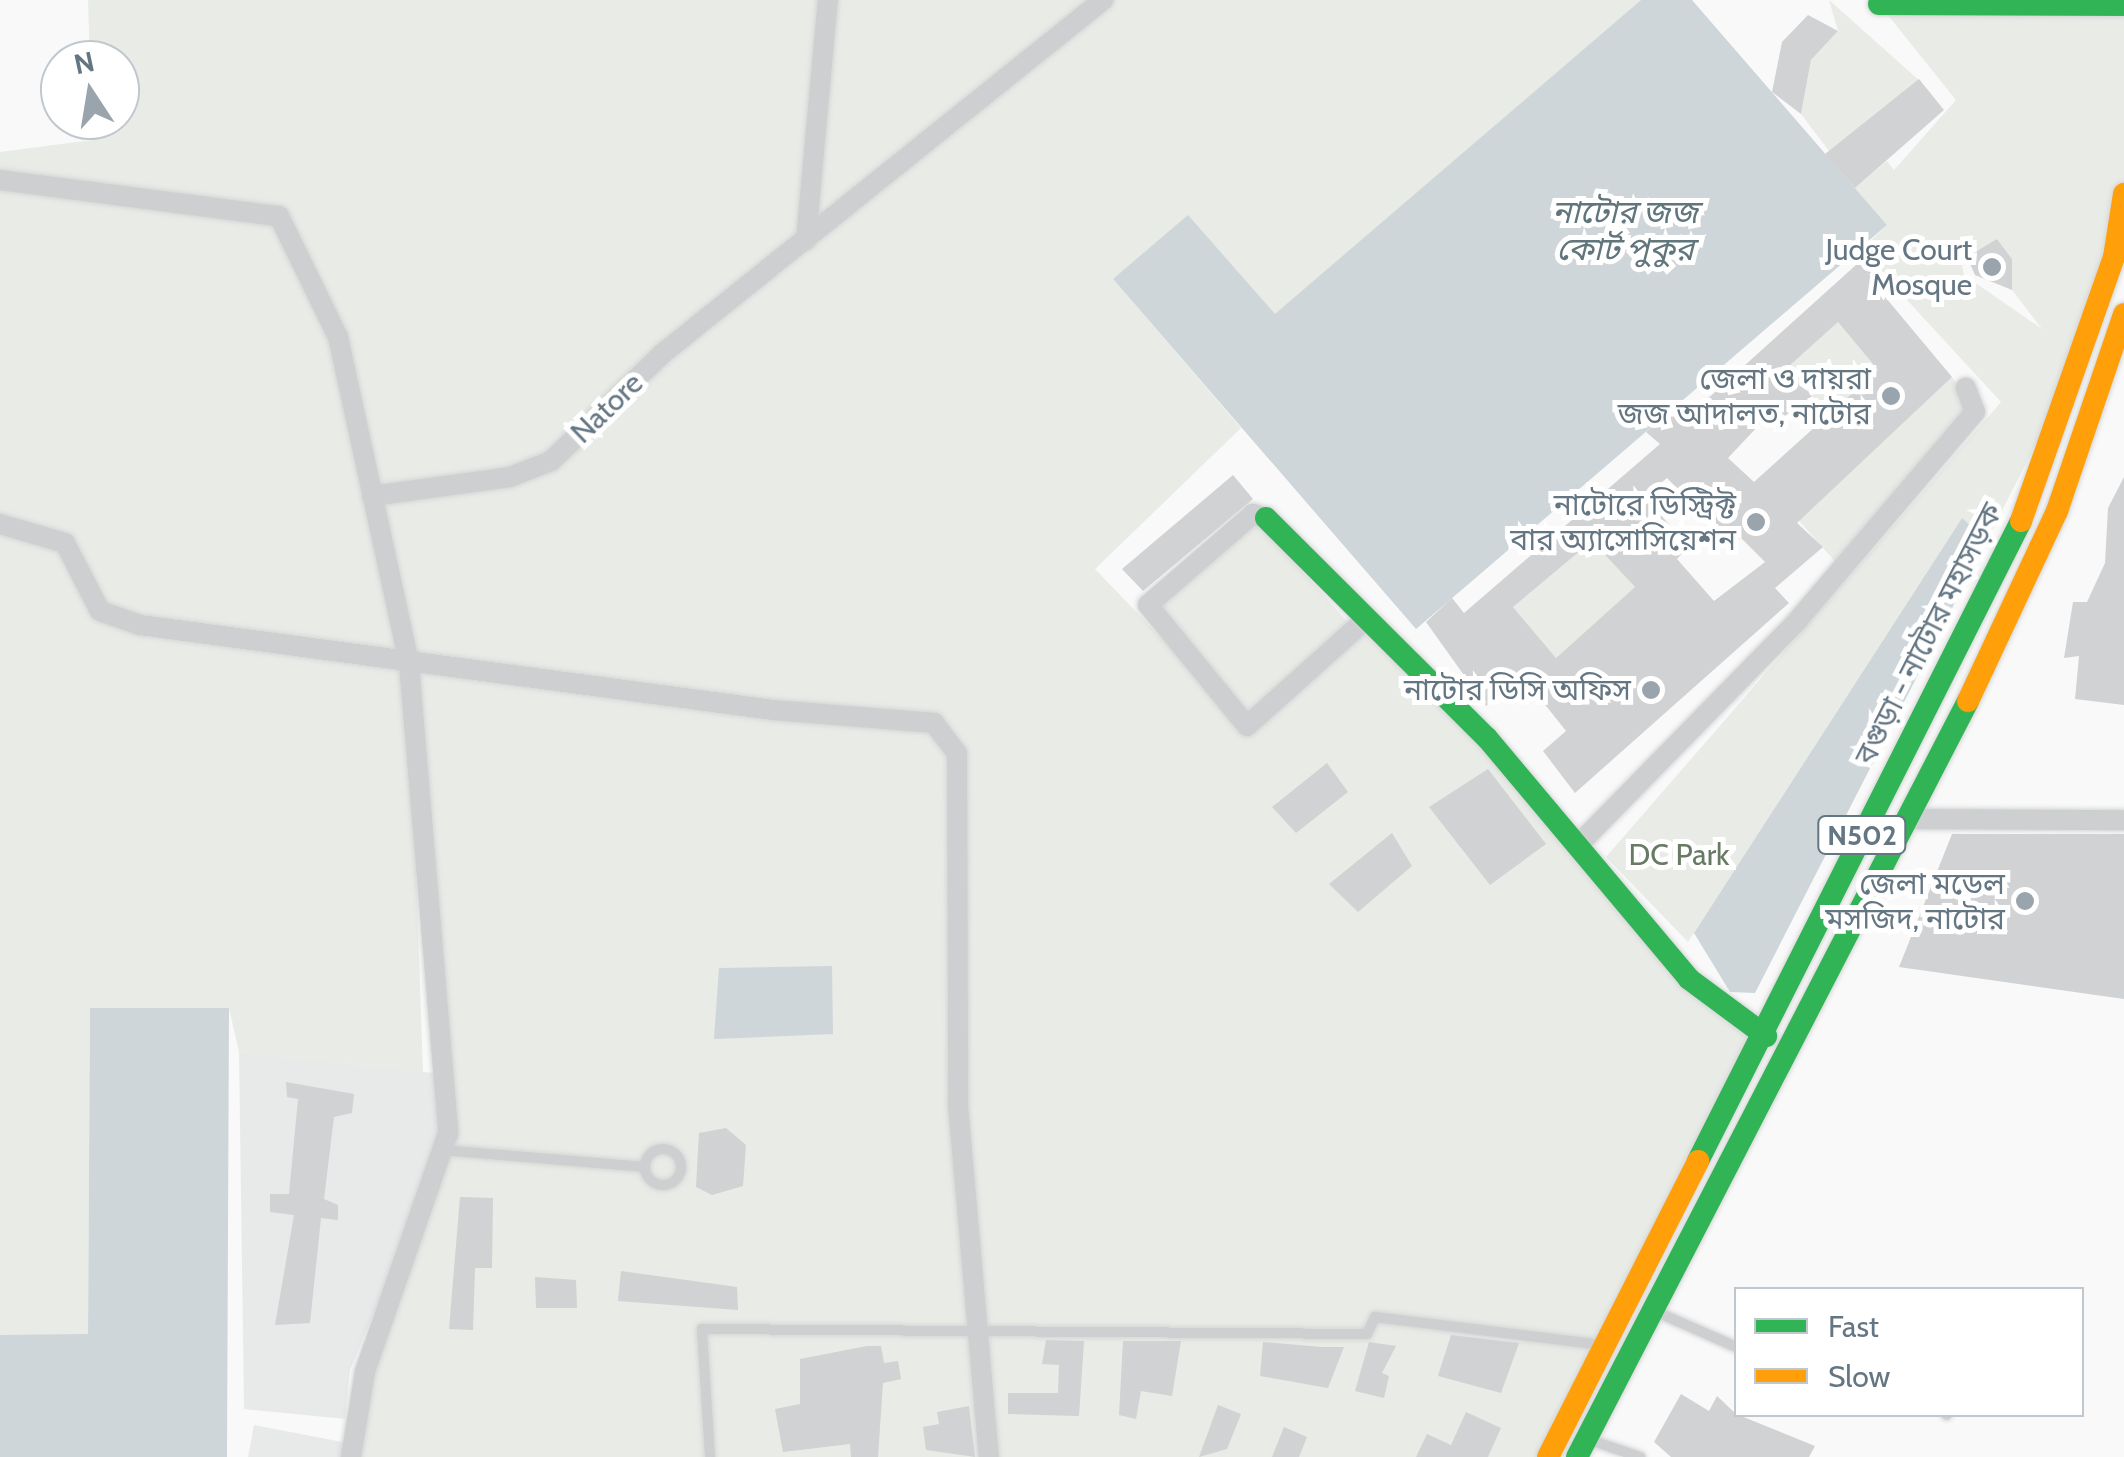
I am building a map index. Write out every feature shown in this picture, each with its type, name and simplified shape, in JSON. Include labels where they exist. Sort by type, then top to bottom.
[{"type":"main road","points":[[1879,4],[2124,5]]},
{"type":"main road","name":"বগুড়া - নাটোর মহাসড়ক","points":[[1548,1457],[1766,1036],[2026,512],[2114,258],[2124,194]]},
{"type":"main road","name":"বগুড়া - নাটোর মহাসড়ক","points":[[1582,1448],[1913,819],[2057,511],[2109,378],[2124,314]]},
{"type":"main road","points":[[1266,518],[1487,738],[1689,979],[1766,1036],[1786,1060]]},
{"type":"street","points":[[806,240],[828,0]]},
{"type":"street","name":"Natore","points":[[372,496],[510,477],[551,461],[662,354],[1103,0]]},
{"type":"street","points":[[0,180],[279,216],[338,337],[409,664],[448,1133],[365,1372],[352,1457]]},
{"type":"street","points":[[1578,845],[1798,620],[1975,412],[1966,388]]},
{"type":"street","points":[[1266,518],[1253,514],[1148,605],[1246,726],[1365,620]]},
{"type":"street","points":[[0,524],[65,543],[100,612],[409,664],[934,723],[957,753],[958,1105],[990,1457]]},
{"type":"street","points":[[1913,819],[2124,820]]},
{"type":"lane","points":[[442,1150],[645,1168]]},
{"type":"lane","points":[[1654,1311],[1734,1346]]},
{"type":"lane","points":[[710,1457],[702,1329],[1367,1334],[1376,1317],[1606,1345]]},
{"type":"lane","points":[[1564,1429],[1582,1448],[1640,1457]]},
{"type":"shaded area","points":[[239,1052],[443,1074],[448,1133],[350,1370],[345,1419],[244,1409]]},
{"type":"shaded area","points":[[254,1425],[353,1444],[351,1457],[248,1457]]},
{"type":"green space","points":[[88,0],[1641,0],[1275,315],[1113,279],[1241,428],[1095,569],[1246,726],[1365,620],[1689,979],[1766,1036],[1548,1457],[351,1457],[365,1372],[448,1133],[410,695],[423,1072],[239,1052],[229,1008],[90,1008],[88,1335],[0,1335],[0,152],[92,140],[140,140],[140,40],[89,40]]},
{"type":"green space","points":[[1829,0],[1921,82],[1829,151],[1801,114],[1811,60],[1838,31]]},
{"type":"green space","name":"DC Park","points":[[1879,4],[2124,5],[2124,194],[2073,371],[1987,540],[1962,518],[1688,942],[1606,857],[2001,402],[1861,250],[1887,225],[1855,188],[1887,161],[1894,170],[1956,100]],"holes":[[[1997,239],[2012,259],[2012,290],[2042,329],[1964,275],[1959,251],[1982,253]]]},
{"type":"green space","points":[[1838,322],[1878,370],[1829,414],[1787,368]]},
{"type":"green space","points":[[1952,377],[1975,412],[1841,568],[1799,521]]},
{"type":"green space","points":[[1256,519],[1352,627],[1248,711],[1153,602]]},
{"type":"green space","points":[[1592,541],[1635,587],[1556,658],[1513,607]]},
{"type":"water","name":"নাটোর জজ কোর্ট পুকুর","points":[[1641,0],[1692,0],[1887,225],[1416,629],[1113,279],[1188,215],[1275,314]]},
{"type":"water","points":[[1962,518],[1987,540],[1755,993],[1730,992],[1694,933]]},
{"type":"water","points":[[832,966],[833,1034],[714,1039],[719,968]]},
{"type":"water","points":[[90,1008],[229,1008],[227,1457],[0,1457],[0,1335],[88,1334]]},
{"type":"building","points":[[1808,15],[1838,31],[1811,60],[1801,114],[1772,92],[1782,42]]},
{"type":"building","points":[[1919,79],[1944,110],[1855,188],[1825,154]]},
{"type":"building","name":"Judge Court Mosque","points":[[1997,239],[2012,259],[2012,290],[1975,275],[1967,257]]},
{"type":"building","points":[[1867,255],[1886,276],[1876,286],[1952,377],[1797,523],[1823,547],[1775,588],[1789,603],[1575,793],[1543,751],[1566,731],[1523,677],[1486,706],[1426,622],[1452,598],[1464,613],[1660,444],[1646,432],[1683,400],[1693,412]],"holes":[[[1838,322],[1878,370],[1754,482],[1728,458],[1776,407],[1785,416],[1812,396],[1787,368]],[[1667,478],[1730,542],[1741,538],[1765,562],[1714,601],[1677,559],[1689,546],[1644,497]],[[1592,541],[1635,587],[1556,658],[1513,607]]]},
{"type":"building","points":[[1233,475],[1253,499],[1143,591],[1122,569]]},
{"type":"building","points":[[2124,477],[2124,705],[2075,699],[2079,656],[2064,658],[2073,602],[2087,602],[2105,563],[2108,508]]},
{"type":"building","points":[[1327,763],[1348,792],[1296,833],[1272,807]]},
{"type":"building","points":[[1488,769],[1546,844],[1490,885],[1429,807]]},
{"type":"building","points":[[1392,833],[1412,866],[1358,912],[1329,884]]},
{"type":"building","name":"জেলা মডেল মসজিদ, নাটোর","points":[[1952,834],[2124,834],[2124,999],[1899,967]]},
{"type":"building","points":[[286,1082],[354,1094],[352,1113],[334,1117],[324,1199],[338,1205],[338,1220],[321,1218],[310,1323],[275,1325],[294,1215],[270,1212],[270,1194],[289,1194],[298,1099],[287,1097]]},
{"type":"building","points":[[726,1128],[746,1145],[743,1186],[712,1195],[696,1187],[699,1133]]},
{"type":"building","points":[[460,1197],[493,1198],[492,1268],[475,1268],[473,1330],[449,1329]]},
{"type":"building","points":[[621,1271],[737,1287],[738,1310],[618,1301]]},
{"type":"building","points":[[535,1277],[576,1280],[577,1308],[536,1308]]},
{"type":"building","points":[[1451,1335],[1519,1343],[1501,1393],[1438,1376]]},
{"type":"building","points":[[1046,1340],[1084,1341],[1079,1416],[1008,1414],[1008,1393],[1058,1393],[1059,1365],[1042,1364]]},
{"type":"building","points":[[1123,1341],[1181,1341],[1172,1396],[1141,1391],[1136,1419],[1119,1415]]},
{"type":"building","points":[[1263,1342],[1344,1347],[1328,1388],[1260,1376]]},
{"type":"building","points":[[1369,1342],[1396,1346],[1382,1373],[1389,1376],[1384,1398],[1355,1391]]},
{"type":"building","points":[[881,1346],[884,1363],[898,1361],[901,1379],[883,1383],[878,1457],[851,1457],[850,1444],[783,1452],[775,1409],[800,1404],[800,1359]]},
{"type":"building","points":[[1681,1394],[1709,1411],[1717,1396],[1734,1412],[1734,1417],[1743,1417],[1815,1446],[1809,1457],[1671,1457],[1654,1442]]},
{"type":"building","points":[[1218,1405],[1241,1414],[1227,1449],[1199,1457]]},
{"type":"building","points":[[969,1406],[975,1457],[926,1450],[923,1427],[939,1424],[937,1412]]},
{"type":"building","points":[[1466,1412],[1501,1428],[1488,1457],[1416,1457],[1427,1434],[1451,1445]]},
{"type":"building","points":[[1284,1427],[1307,1437],[1299,1457],[1272,1457]]},
{"type":"traffic: fast","points":[[1879,4],[2124,5]]},
{"type":"traffic: fast","points":[[1266,518],[1487,738],[1689,979],[1766,1036]]},
{"type":"traffic: fast","points":[[1698,1161],[2021,521]]},
{"type":"traffic: fast","points":[[1577,1457],[1968,701]]},
{"type":"traffic: slow","points":[[2021,521],[2114,257],[2124,194]]},
{"type":"traffic: slow","points":[[1968,701],[2057,511],[2124,314]]},
{"type":"traffic: slow","points":[[1548,1457],[1698,1161]]},
{"type":"place","name":"Judge Court Mosque","points":[[1992,267]]},
{"type":"place","name":"জেলা ও দায়রা জজ আদালত, নাটোর","points":[[1891,396]]},
{"type":"place","name":"নাটোরে ডিস্ট্রিক্ট বার অ্যাসোসিয়েশন","points":[[1756,522]]},
{"type":"place","name":"নাটোর ডিসি অফিস","points":[[1651,690]]},
{"type":"place","name":"জেলা মডেল মসজিদ, নাটোর","points":[[2025,901]]}]
